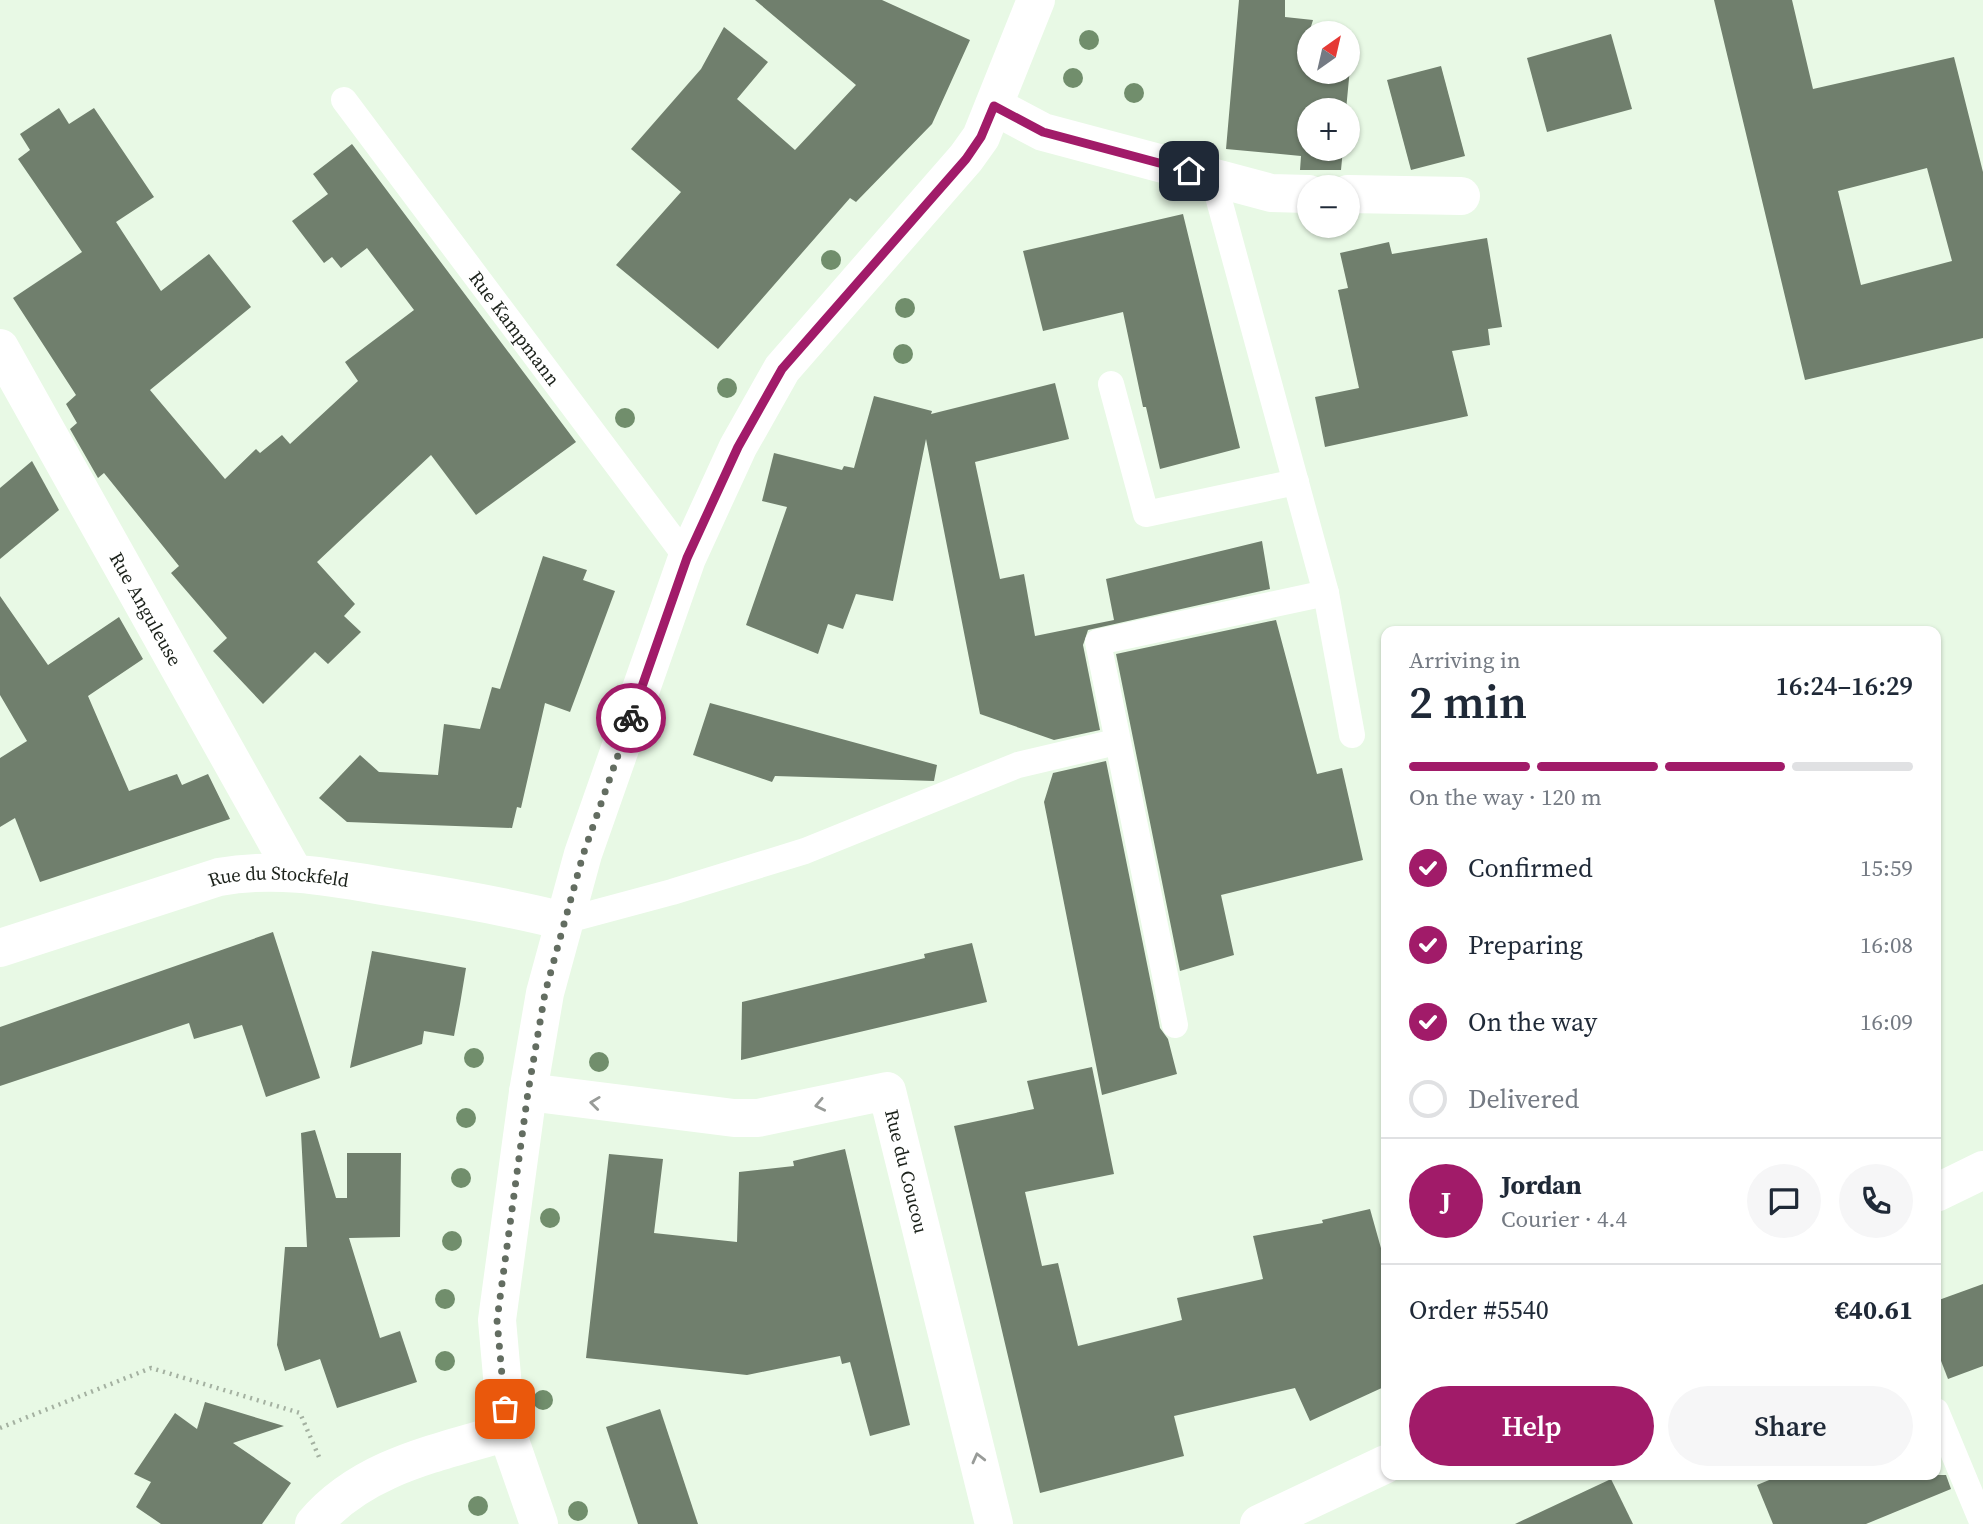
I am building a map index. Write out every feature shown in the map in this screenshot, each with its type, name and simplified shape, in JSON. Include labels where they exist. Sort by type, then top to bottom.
[{"type":"street","points":[[539,1524],[507,1432],[497,1320],[528,1092],[545,993],[583,855],[687,558],[738,447],[782,369],[966,159],[981,137],[1036,0]]},
{"type":"street","points":[[994,106],[1043,132],[1271,193],[1297,194]]},
{"type":"street","points":[[1360,194],[1461,196]]},
{"type":"street","name":"Rue Anguleuse","points":[[0,348],[293,871]]},
{"type":"street","name":"Rue du Stockfeld","points":[[0,948],[219,877],[247,872],[293,871],[488,903],[564,921]]},
{"type":"street","name":"Rue du Coucou","points":[[528,1092],[734,1118],[758,1118],[887,1091],[994,1524]]},
{"type":"street","points":[[1941,1191],[1983,1170]]},
{"type":"street","points":[[326,1512],[368,1478],[507,1432]]},
{"type":"street","points":[[1259,1524],[1381,1466]]},
{"type":"lane","name":"Rue Kampmann","points":[[344,100],[687,558]]},
{"type":"lane","points":[[1213,178],[1326,593],[1352,735]]},
{"type":"lane","points":[[1111,384],[1146,514],[1296,482]]},
{"type":"lane","points":[[1175,1025],[1098,642],[1326,593]]},
{"type":"lane","points":[[564,921],[672,892],[805,851],[1018,765],[1116,742]]},
{"type":"lane","points":[[1941,1423],[1983,1524]]},
{"type":"path","points":[[0,1428],[150,1368],[300,1413],[326,1512]]},
{"type":"building","points":[[755,0],[882,0],[970,40],[932,124],[856,202],[850,198],[718,349],[616,265],[681,192],[631,149],[701,69],[724,27],[768,62],[737,99],[795,150],[856,85]]},
{"type":"building","points":[[1239,0],[1285,0],[1285,17],[1313,20],[1297,21],[1297,84],[1348,84],[1347,98],[1297,98],[1297,156],[1226,149]]},
{"type":"building","points":[[1714,0],[1792,0],[1813,89],[1954,57],[1983,172],[1983,338],[1805,380]],"holes":[[[1927,168],[1952,261],[1861,285],[1838,191]]]},
{"type":"building","points":[[1611,34],[1632,109],[1547,132],[1527,58]]},
{"type":"building","points":[[1441,66],[1465,156],[1411,170],[1387,80]]},
{"type":"building","points":[[59,108],[69,124],[94,108],[154,197],[116,222],[161,291],[209,254],[251,307],[150,390],[225,479],[256,449],[260,453],[282,435],[290,444],[358,381],[345,362],[414,310],[367,248],[341,268],[332,257],[324,263],[292,221],[328,194],[313,174],[352,144],[576,442],[476,515],[431,455],[317,562],[355,604],[344,616],[361,632],[328,664],[315,652],[263,704],[213,651],[227,638],[171,573],[179,566],[104,473],[98,478],[70,429],[77,423],[66,404],[76,395],[13,298],[82,252],[18,159],[30,150],[20,134]]},
{"type":"building","points":[[1301,161],[1342,161],[1341,170],[1300,170]]},
{"type":"building","points":[[1183,214],[1240,448],[1160,469],[1146,407],[1143,407],[1123,312],[1043,331],[1023,251]]},
{"type":"building","points":[[1487,238],[1502,327],[1488,329],[1490,345],[1452,351],[1468,416],[1325,447],[1315,397],[1359,388],[1338,290],[1348,288],[1340,253],[1389,242],[1392,254]]},
{"type":"building","points":[[1055,383],[1069,439],[975,462],[1000,579],[1024,574],[1035,636],[1114,620],[1106,579],[1262,541],[1270,589],[1088,630],[1083,645],[1100,730],[1054,740],[980,714],[926,439],[893,601],[856,594],[843,629],[828,624],[818,654],[746,625],[787,507],[762,501],[774,453],[842,470],[844,466],[854,468],[874,396],[932,411],[931,414]]},
{"type":"building","points":[[32,461],[59,510],[0,559],[0,488]]},
{"type":"building","points":[[543,556],[587,570],[583,580],[615,591],[570,712],[545,703],[521,808],[517,807],[512,828],[347,822],[319,798],[360,755],[379,772],[438,775],[444,724],[480,729],[492,687],[500,689]]},
{"type":"building","points":[[0,596],[48,665],[119,617],[143,659],[88,696],[129,791],[177,774],[182,785],[208,774],[230,819],[40,882],[15,818],[0,827],[0,758],[27,741],[0,695]]},
{"type":"building","points":[[1276,620],[1317,774],[1342,768],[1363,860],[1221,895],[1234,955],[1180,971],[1116,654]]},
{"type":"building","points":[[710,703],[937,765],[934,781],[775,776],[772,782],[693,755]]},
{"type":"building","points":[[1106,761],[1160,1028],[1168,1039],[1177,1074],[1102,1095],[1044,802],[1053,773]]},
{"type":"building","points":[[273,932],[320,1078],[266,1097],[242,1025],[194,1039],[189,1023],[0,1086],[0,1027]]},
{"type":"building","points":[[972,943],[987,1002],[741,1060],[742,1002],[925,958],[924,954]]},
{"type":"building","points":[[372,951],[466,968],[454,1036],[424,1031],[422,1044],[350,1068]]},
{"type":"building","points":[[1092,1067],[1114,1174],[1025,1192],[1042,1266],[1058,1263],[1078,1346],[1182,1320],[1177,1298],[1263,1279],[1253,1236],[1323,1223],[1322,1220],[1370,1209],[1381,1248],[1381,1388],[1310,1421],[1295,1388],[1174,1416],[1184,1456],[1040,1493],[954,1126],[1034,1109],[1027,1081]]},
{"type":"building","points":[[315,1130],[336,1198],[347,1198],[347,1153],[401,1153],[400,1237],[349,1238],[380,1338],[400,1331],[417,1382],[337,1408],[320,1359],[285,1371],[277,1345],[285,1247],[307,1247],[301,1133]]},
{"type":"building","points":[[845,1149],[910,1425],[870,1436],[850,1362],[842,1364],[840,1356],[747,1375],[586,1358],[609,1154],[663,1159],[654,1233],[737,1242],[739,1172],[794,1166],[793,1161]]},
{"type":"building","points":[[1983,1284],[1983,1366],[1948,1379],[1941,1361],[1941,1299]]},
{"type":"building","points":[[205,1402],[284,1426],[233,1443],[291,1483],[262,1524],[161,1524],[136,1507],[151,1482],[134,1474],[175,1413],[197,1429]]},
{"type":"building","points":[[660,1409],[698,1524],[638,1524],[606,1427]]},
{"type":"building","points":[[1941,1475],[1946,1475],[1951,1489],[1866,1524],[1773,1524],[1757,1485],[1769,1480],[1941,1480]]},
{"type":"building","points":[[1611,1480],[1633,1524],[1515,1524]]},
{"type":"way so far","points":[[505,1409],[497,1320],[528,1092],[545,993],[583,855],[631,718]]},
{"type":"route","points":[[631,718],[687,558],[738,447],[782,369],[966,159],[981,137],[994,106],[1043,132],[1189,171]]}]
